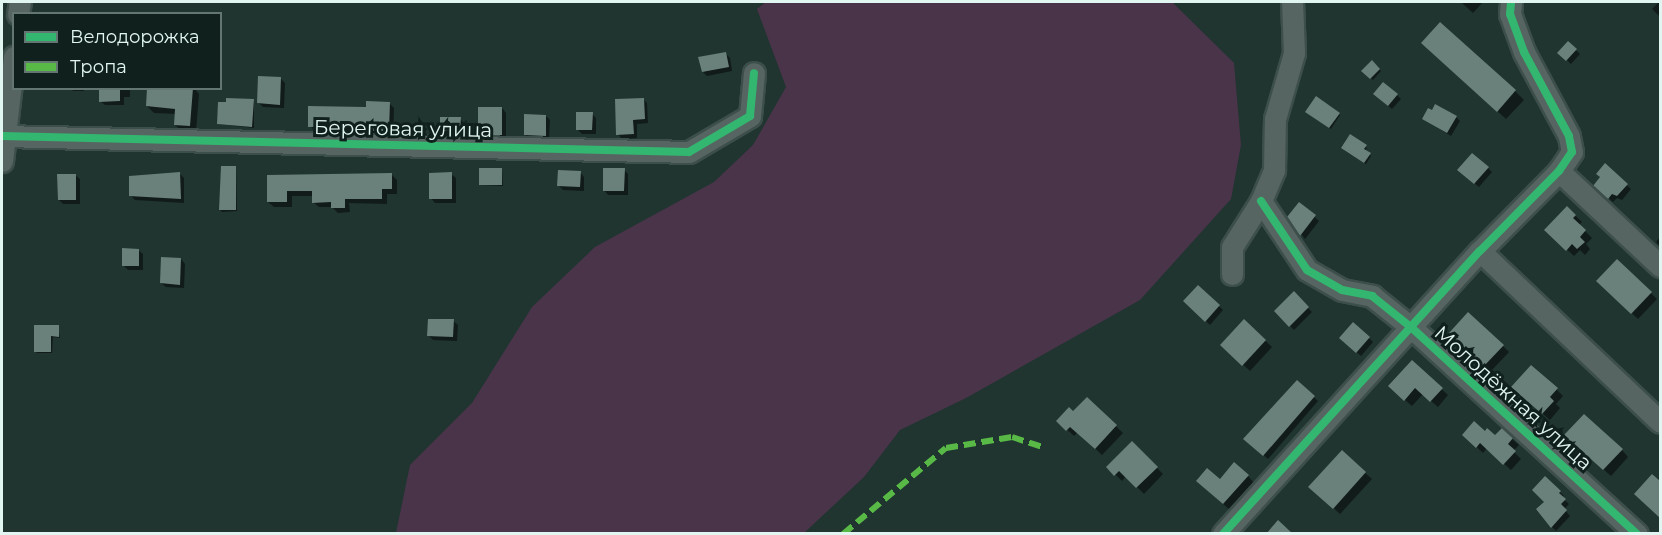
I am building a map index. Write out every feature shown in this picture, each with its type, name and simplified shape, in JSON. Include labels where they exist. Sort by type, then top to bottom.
[{"type":"street","points":[[1232,274],[1232,247],[1261,201],[1274,170],[1275,120],[1294,53],[1292,2]]},
{"type":"street","points":[[1223,534],[1480,251],[1559,171],[1572,152],[1569,136],[1524,52],[1510,14],[1511,2]]},
{"type":"street","points":[[2,161],[12,71]]},
{"type":"street","name":"Береговая улица","points":[[3,136],[689,152],[750,116],[754,73]]},
{"type":"street","points":[[1559,171],[1660,266]]},
{"type":"street","name":"Молодёжная улица","points":[[1261,201],[1307,270],[1342,290],[1372,296],[1412,328],[1637,534]]},
{"type":"street","points":[[1480,251],[1660,422]]},
{"type":"shaded area","points":[[766,2],[1172,2],[1234,63],[1241,145],[1231,199],[1140,300],[966,398],[900,430],[864,477],[804,533],[396,533],[410,465],[472,403],[532,307],[595,247],[714,182],[753,145],[786,87],[757,9]]},
{"type":"building","points":[[1440,22],[1516,90],[1497,112],[1421,43]]},
{"type":"building","points":[[1568,41],[1577,49],[1566,61],[1557,53]]},
{"type":"building","points":[[726,52],[729,67],[702,72],[698,57]]},
{"type":"building","points":[[1372,60],[1380,69],[1370,79],[1361,71]]},
{"type":"building","points":[[258,76],[281,77],[280,105],[257,103]]},
{"type":"building","points":[[1383,82],[1398,94],[1388,106],[1373,94]]},
{"type":"building","points":[[99,90],[120,90],[120,101],[99,102]]},
{"type":"building","points":[[147,90],[193,90],[190,126],[174,125],[175,109],[146,106]]},
{"type":"building","points":[[1316,96],[1340,113],[1329,128],[1305,112]]},
{"type":"building","points":[[226,98],[254,99],[252,127],[217,124],[218,102],[226,102]]},
{"type":"building","points":[[644,98],[645,119],[633,120],[634,134],[616,135],[615,99]]},
{"type":"building","points":[[366,101],[390,102],[389,131],[365,131],[365,127],[308,127],[308,106],[366,107]]},
{"type":"building","points":[[1435,104],[1457,116],[1447,133],[1422,119],[1428,108],[1432,110]]},
{"type":"building","points":[[478,107],[502,107],[502,135],[486,135],[486,124],[478,124]]},
{"type":"building","points":[[576,112],[593,112],[592,130],[576,130]]},
{"type":"building","points":[[524,114],[546,115],[546,136],[524,135]]},
{"type":"building","points":[[440,117],[461,117],[460,134],[440,133]]},
{"type":"building","points":[[1350,134],[1367,145],[1364,149],[1371,153],[1364,163],[1341,148]]},
{"type":"building","points":[[1472,153],[1489,167],[1474,184],[1457,170]]},
{"type":"building","points":[[1605,163],[1628,184],[1617,196],[1612,194],[1608,199],[1593,186],[1600,177],[1596,174]]},
{"type":"building","points":[[221,166],[236,166],[236,210],[219,210]]},
{"type":"building","points":[[479,168],[502,168],[502,185],[479,185]]},
{"type":"building","points":[[603,168],[625,168],[624,191],[603,191]]},
{"type":"building","points":[[558,170],[581,171],[580,187],[557,186]]},
{"type":"building","points":[[180,172],[181,199],[129,196],[129,176]]},
{"type":"building","points":[[452,172],[452,199],[429,199],[429,173]]},
{"type":"building","points":[[392,173],[392,189],[382,189],[382,199],[345,199],[345,208],[331,208],[331,202],[312,203],[312,191],[287,191],[287,202],[267,202],[267,175]]},
{"type":"building","points":[[57,174],[76,174],[76,200],[58,200]]},
{"type":"building","points":[[1299,202],[1316,215],[1300,236],[1287,217]]},
{"type":"building","points":[[1567,206],[1576,215],[1573,218],[1586,230],[1580,237],[1585,242],[1577,249],[1572,244],[1566,251],[1544,230]]},
{"type":"building","points":[[122,248],[139,249],[139,266],[122,266]]},
{"type":"building","points":[[161,257],[181,258],[180,285],[160,283]]},
{"type":"building","points":[[1617,259],[1652,292],[1631,314],[1596,281]]},
{"type":"building","points":[[1198,285],[1220,305],[1205,322],[1183,301]]},
{"type":"building","points":[[1294,291],[1309,307],[1289,327],[1274,311]]},
{"type":"building","points":[[1468,312],[1504,345],[1484,366],[1449,333]]},
{"type":"building","points":[[428,319],[454,319],[453,337],[427,336]]},
{"type":"building","points":[[1244,319],[1266,340],[1242,366],[1220,345]]},
{"type":"building","points":[[1353,322],[1370,337],[1356,353],[1339,338]]},
{"type":"building","points":[[34,325],[59,325],[59,337],[51,336],[51,352],[34,352]]},
{"type":"building","points":[[1412,360],[1443,388],[1430,402],[1415,388],[1404,401],[1388,386]]},
{"type":"building","points":[[1531,365],[1558,388],[1550,397],[1554,401],[1542,414],[1511,387]]},
{"type":"building","points":[[1297,380],[1315,396],[1263,456],[1243,439]]},
{"type":"building","points":[[1087,397],[1117,425],[1095,449],[1070,427],[1066,431],[1056,421],[1069,407],[1073,411]]},
{"type":"building","points":[[1584,414],[1623,449],[1603,470],[1564,435]]},
{"type":"building","points":[[1474,421],[1485,431],[1487,428],[1495,435],[1502,428],[1513,438],[1508,444],[1516,451],[1503,465],[1480,443],[1476,448],[1462,435]]},
{"type":"building","points":[[1132,441],[1158,467],[1136,488],[1119,471],[1114,476],[1106,467]]},
{"type":"building","points":[[1342,450],[1366,472],[1333,509],[1308,487]]},
{"type":"building","points":[[1234,462],[1249,475],[1223,504],[1196,481],[1207,468],[1220,479]]},
{"type":"building","points":[[1652,474],[1660,481],[1660,518],[1634,494]]},
{"type":"building","points":[[1545,476],[1566,499],[1561,504],[1567,510],[1551,528],[1536,509],[1544,502],[1532,490]]},
{"type":"building","points":[[1278,520],[1293,534],[1266,534]]},
{"type":"marked path","points":[[843,534],[946,448],[1012,437],[1045,448]]},
{"type":"cycle path","points":[[1223,534],[1480,251],[1559,171],[1572,152],[1569,136],[1524,52],[1510,14],[1511,2]]},
{"type":"cycle path","points":[[2,136],[689,152],[750,116],[754,73]]},
{"type":"cycle path","points":[[1261,201],[1307,270],[1342,290],[1372,296],[1412,328],[1637,534]]}]
